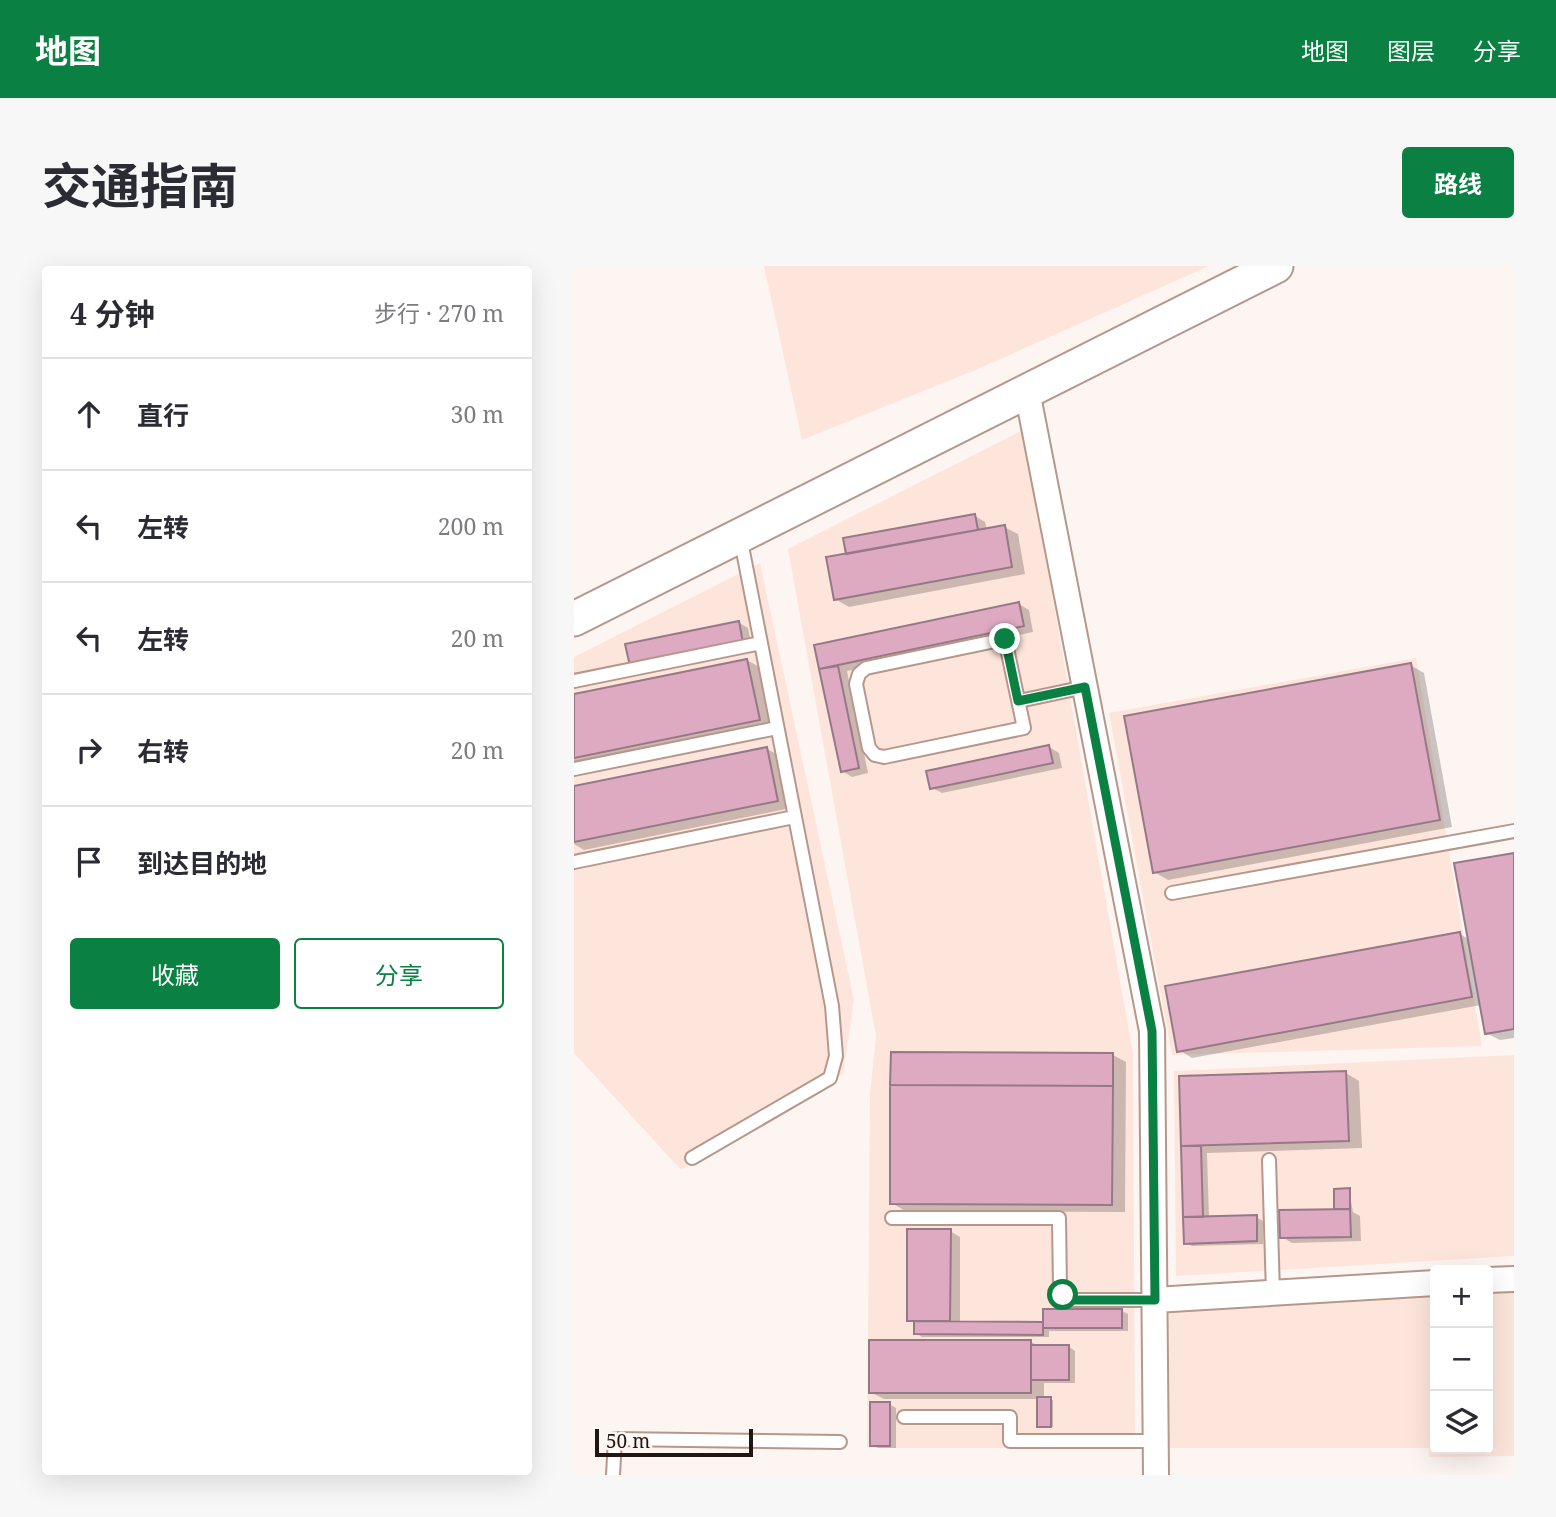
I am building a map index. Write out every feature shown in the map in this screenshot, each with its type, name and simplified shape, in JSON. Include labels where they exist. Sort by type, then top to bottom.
[{"type":"street","points":[[574,619],[1276,266]]},
{"type":"street","points":[[1027,391],[1152,1031],[1156,1475]]},
{"type":"street","points":[[1493,1280],[1514,1279]]},
{"type":"street","points":[[1155,1300],[1430,1283]]},
{"type":"lane","points":[[692,1157],[830,1078],[836,1043],[832,1006],[740,536]]},
{"type":"lane","points":[[1005,639],[1018,701],[1024,727],[884,757],[875,755],[869,748],[856,684],[859,674],[866,668],[1005,639]]},
{"type":"lane","points":[[574,681],[761,643]]},
{"type":"lane","points":[[1018,701],[1085,687]]},
{"type":"lane","points":[[574,769],[777,728]]},
{"type":"lane","points":[[574,862],[794,817]]},
{"type":"lane","points":[[1172,893],[1514,831]]},
{"type":"lane","points":[[1269,1160],[1273,1293]]},
{"type":"lane","points":[[892,1218],[1059,1218],[1060,1288],[1063,1295],[1073,1300],[1155,1300]]},
{"type":"lane","points":[[904,1418],[1010,1417],[1010,1441],[1156,1441]]},
{"type":"lane","points":[[613,1475],[615,1439],[840,1442]]},
{"type":"shaded area","points":[[764,266],[1209,266],[978,369],[802,440]]},
{"type":"shaded area","points":[[1023,430],[1133,1054],[1135,1448],[867,1448],[870,1095],[876,1036],[788,549]]},
{"type":"shaded area","points":[[760,563],[854,1000],[843,1074],[681,1170],[574,1053],[574,657]]},
{"type":"shaded area","points":[[1416,658],[1482,1046],[1172,1055],[1109,713]]},
{"type":"shaded area","points":[[1514,1055],[1514,1256],[1176,1276],[1174,1071]]},
{"type":"shaded area","points":[[1514,1292],[1514,1456],[1429,1457],[1429,1448],[1167,1448],[1169,1309],[1430,1296],[1430,1454],[1493,1454],[1493,1294]]},
{"type":"building","points":[[975,514],[978,530],[846,554],[843,538]]},
{"type":"building","points":[[1005,525],[1012,567],[834,600],[826,557]]},
{"type":"building","points":[[1019,602],[1024,626],[819,669],[814,645]]},
{"type":"building","points":[[739,621],[743,643],[630,666],[625,644]]},
{"type":"building","points":[[747,659],[760,720],[574,758],[574,694]]},
{"type":"building","points":[[1411,663],[1440,820],[1153,873],[1124,716]]},
{"type":"building","points":[[838,666],[859,768],[841,772],[819,669]]},
{"type":"building","points":[[1049,745],[1053,763],[930,789],[926,771]]},
{"type":"building","points":[[767,747],[778,801],[574,842],[574,786]]},
{"type":"building","points":[[1514,853],[1514,1029],[1485,1034],[1454,863]]},
{"type":"building","points":[[1460,932],[1472,997],[1177,1052],[1165,986]]},
{"type":"building","points":[[891,1052],[1113,1053],[1113,1086],[890,1085]]},
{"type":"building","points":[[1346,1071],[1349,1141],[1181,1146],[1179,1076]]},
{"type":"building","points":[[890,1085],[1113,1086],[1112,1205],[890,1204]]},
{"type":"building","points":[[1181,1146],[1201,1146],[1203,1217],[1183,1217]]},
{"type":"building","points":[[1350,1188],[1350,1209],[1334,1209],[1334,1189]]},
{"type":"building","points":[[1350,1209],[1351,1237],[1280,1238],[1279,1210]]},
{"type":"building","points":[[1257,1215],[1257,1241],[1184,1244],[1183,1217]]},
{"type":"building","points":[[907,1229],[951,1229],[950,1321],[907,1321]]},
{"type":"building","points":[[1043,1309],[1122,1309],[1122,1328],[1043,1328]]},
{"type":"building","points":[[914,1321],[1043,1322],[1043,1335],[914,1334]]},
{"type":"building","points":[[869,1340],[1031,1340],[1031,1393],[869,1393]]},
{"type":"building","points":[[1031,1345],[1069,1345],[1069,1380],[1031,1380]]},
{"type":"building","points":[[1037,1397],[1051,1397],[1051,1427],[1037,1427]]},
{"type":"building","points":[[870,1402],[890,1402],[890,1446],[870,1446]]},
{"type":"route","points":[[1005,639],[1018,701],[1085,687],[1152,1031],[1155,1300],[1073,1300],[1063,1295]]}]
